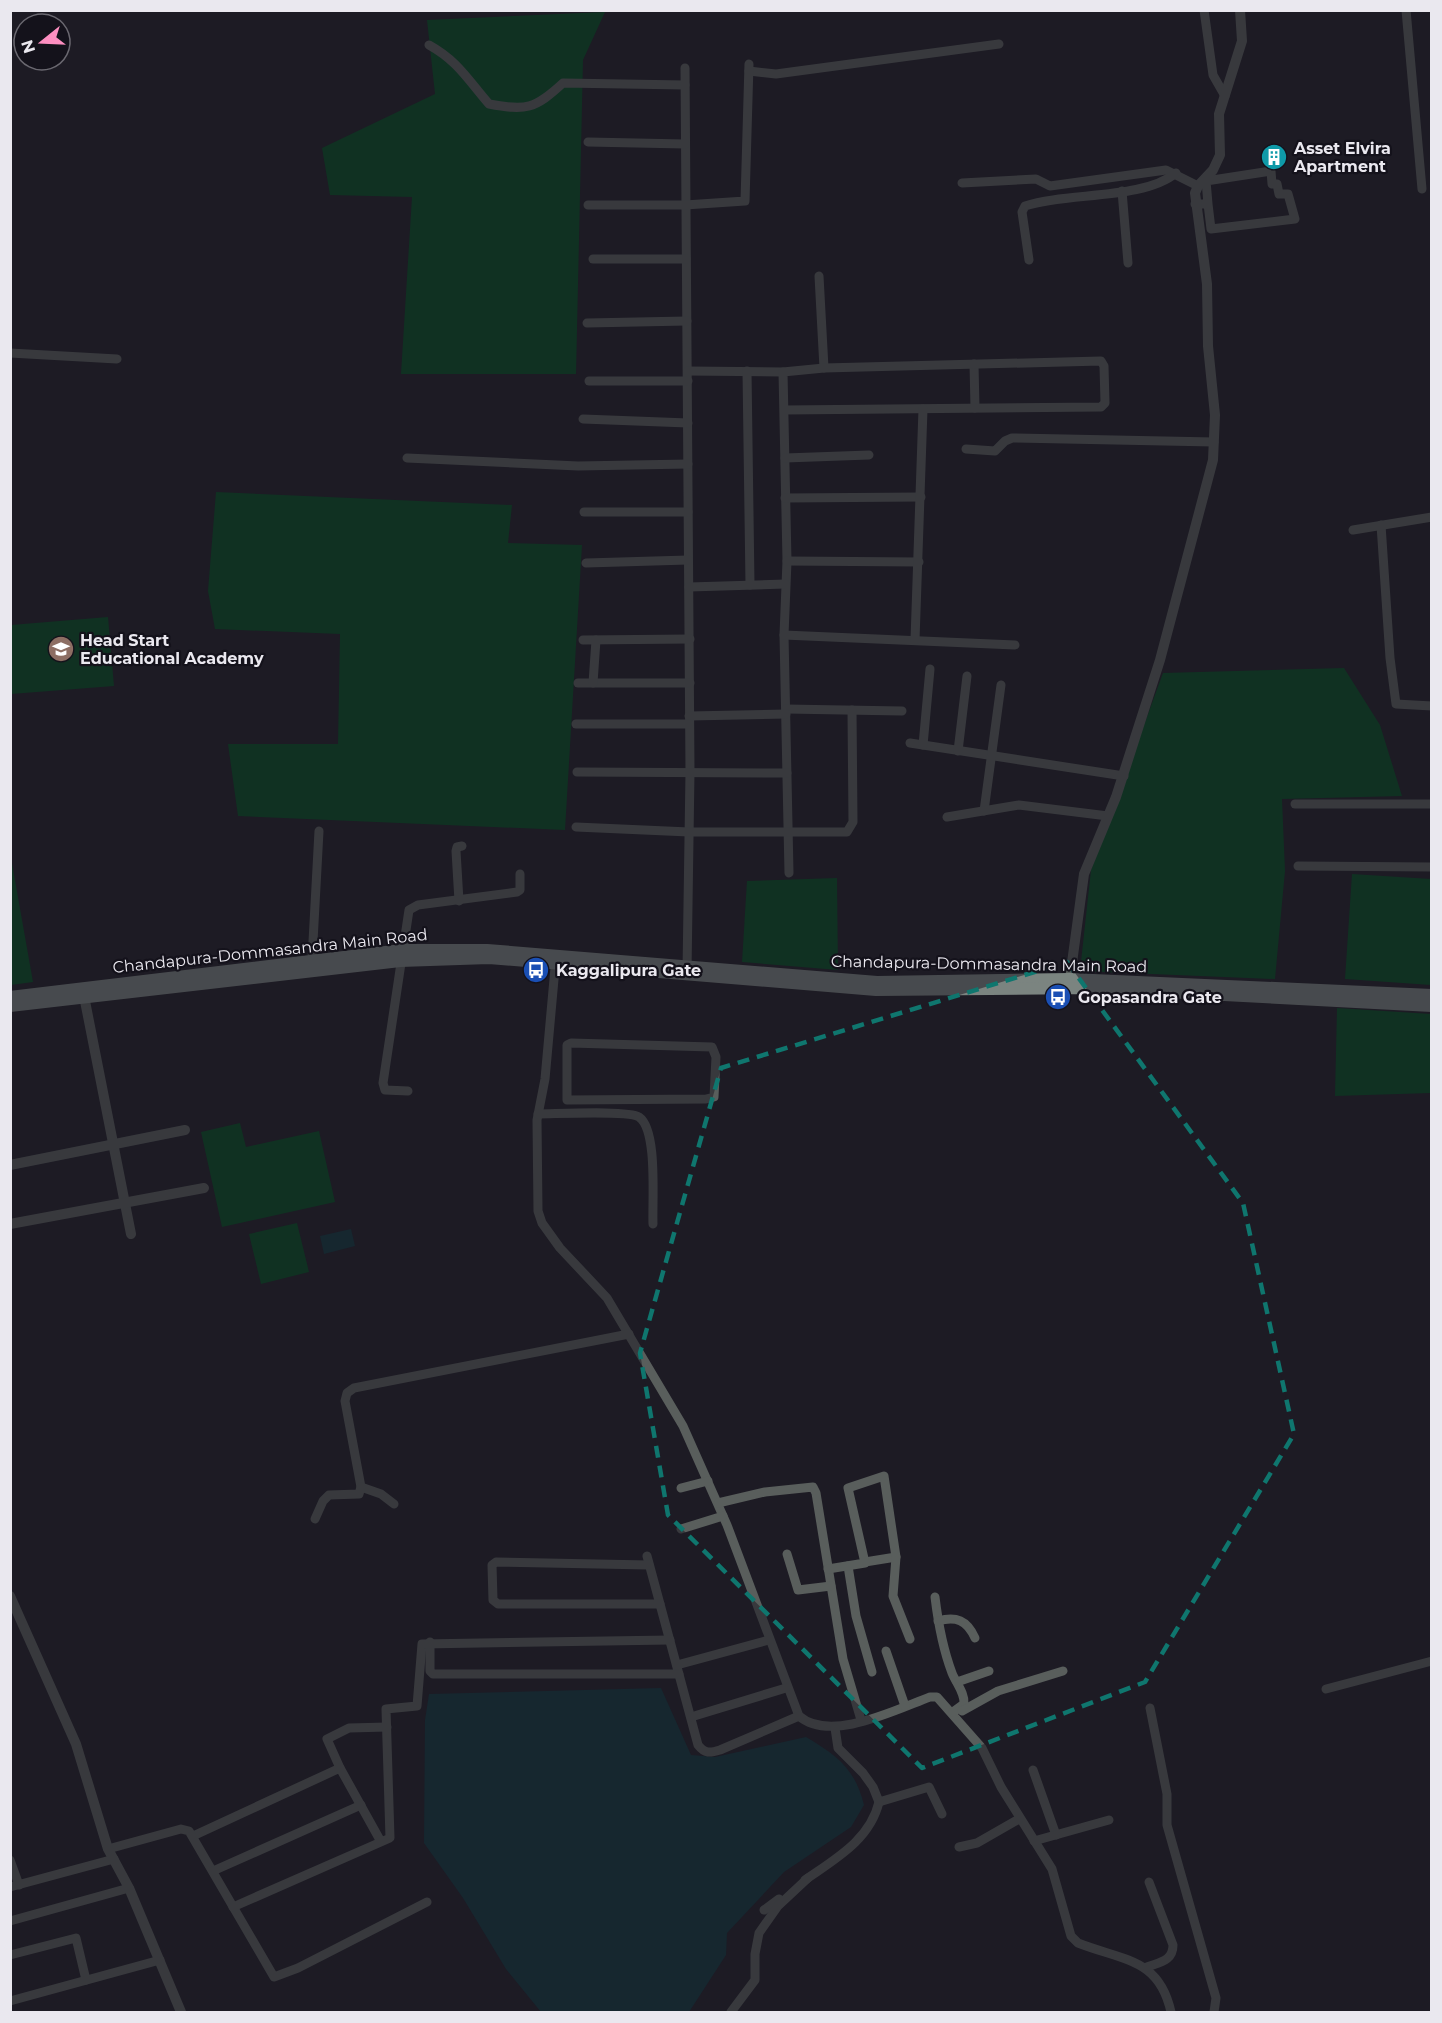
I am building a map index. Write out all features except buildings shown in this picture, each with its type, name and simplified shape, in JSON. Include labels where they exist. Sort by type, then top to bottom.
[{"type":"main road","name":"Chandapura-Dommasandra Main Road","points":[[10,997],[312,960],[400,956],[556,961],[876,990],[1069,984],[1431,995]]},
{"type":"main road","name":"Chandapura-Dommasandra Main Road","points":[[10,1006],[400,956]]},
{"type":"main road","name":"Chandapura-Dommasandra Main Road","points":[[1069,984],[1431,1006]]},
{"type":"street","points":[[1204,10],[1213,75],[1226,96]]},
{"type":"street","points":[[1069,984],[1084,874],[1124,776],[1161,660],[1183,568],[1209,481],[1215,415],[1208,346],[1207,284],[1195,204],[1198,186],[1213,170],[1220,155],[1219,114],[1242,41],[1240,10]]},
{"type":"street","points":[[1406,10],[1422,189]]},
{"type":"street","points":[[588,205],[742,203],[747,199],[749,68],[776,74],[999,44]]},
{"type":"street","points":[[429,45],[446,54],[464,71],[489,104],[511,108],[530,108],[546,99],[563,83],[685,85]]},
{"type":"street","points":[[685,68],[690,639],[687,972]]},
{"type":"street","points":[[588,142],[684,144]]},
{"type":"street","points":[[962,183],[1036,179],[1050,186],[1154,170],[1176,173],[1198,186]]},
{"type":"street","points":[[1271,171],[1272,184],[1277,184],[1279,194],[1288,194],[1295,219],[1211,229],[1208,204],[1206,181],[1271,171]]},
{"type":"street","points":[[1029,260],[1022,212],[1025,206],[1122,190],[1167,180],[1176,173]]},
{"type":"street","points":[[1122,190],[1128,263]]},
{"type":"street","points":[[1195,204],[1208,204]]},
{"type":"street","points":[[593,259],[687,259]]},
{"type":"street","points":[[819,276],[824,368]]},
{"type":"street","points":[[587,323],[687,321]]},
{"type":"street","points":[[10,353],[117,359]]},
{"type":"street","points":[[688,370],[783,372],[824,368],[1101,361],[1104,366],[1105,403],[1101,407],[785,410]]},
{"type":"street","points":[[974,364],[975,408]]},
{"type":"street","points":[[747,371],[750,585]]},
{"type":"street","points":[[783,372],[787,561],[784,635],[789,873]]},
{"type":"street","points":[[589,381],[688,381]]},
{"type":"street","points":[[915,640],[920,562],[923,409]]},
{"type":"street","points":[[584,419],[688,423]]},
{"type":"street","points":[[966,449],[995,451],[1005,441],[1012,438],[1214,442]]},
{"type":"street","points":[[785,458],[869,455]]},
{"type":"street","points":[[407,458],[578,466],[688,464]]},
{"type":"street","points":[[785,498],[921,497]]},
{"type":"street","points":[[584,512],[688,512]]},
{"type":"street","points":[[1353,530],[1431,517]]},
{"type":"street","points":[[1381,525],[1390,658],[1396,704],[1431,706]]},
{"type":"street","points":[[586,563],[688,560]]},
{"type":"street","points":[[787,561],[920,562]]},
{"type":"street","points":[[689,587],[785,584]]},
{"type":"street","points":[[784,635],[1015,645]]},
{"type":"street","points":[[583,640],[690,639]]},
{"type":"street","points":[[593,683],[596,640]]},
{"type":"street","points":[[923,745],[930,669]]},
{"type":"street","points":[[958,751],[967,676]]},
{"type":"street","points":[[578,683],[690,683]]},
{"type":"street","points":[[984,811],[1001,685]]},
{"type":"street","points":[[576,827],[788,834],[847,832],[852,822],[852,710]]},
{"type":"street","points":[[576,724],[689,720],[786,712],[902,711]]},
{"type":"street","points":[[910,743],[1124,776]]},
{"type":"street","points":[[577,772],[787,773]]},
{"type":"street","points":[[1295,804],[1431,804]]},
{"type":"street","points":[[946,817],[1019,805],[1108,816]]},
{"type":"street","points":[[312,960],[319,831]]},
{"type":"street","points":[[459,901],[456,851],[457,847],[462,846]]},
{"type":"street","points":[[1298,866],[1431,867]]},
{"type":"street","points":[[408,1091],[383,1088],[400,956],[409,910],[418,905],[517,892],[520,890],[520,874]]},
{"type":"street","points":[[556,961],[545,1070],[538,1114],[536,1199],[542,1223],[560,1248],[607,1298],[683,1426],[718,1503],[798,1716],[814,1726],[835,1728],[934,1696],[954,1714],[982,1748],[1019,1819],[1053,1869],[1071,1936],[1078,1943],[1147,1967],[1159,1979],[1168,1997],[1171,2013]]},
{"type":"street","points":[[84,996],[132,1234]]},
{"type":"street","points":[[571,1043],[712,1047],[716,1057],[714,1097],[706,1099],[570,1101],[566,1096],[565,1070],[567,1045],[571,1043]]},
{"type":"street","points":[[545,1070],[565,1070]]},
{"type":"street","points":[[538,1114],[607,1114],[637,1116],[641,1119],[650,1135],[653,1224]]},
{"type":"street","points":[[10,1165],[185,1130]]},
{"type":"street","points":[[10,1224],[204,1188]]},
{"type":"street","points":[[315,1519],[329,1495],[355,1496],[359,1494],[361,1487],[345,1401],[347,1393],[354,1388],[629,1334]]},
{"type":"street","points":[[865,1562],[848,1488],[884,1476],[896,1557],[892,1596],[910,1640]]},
{"type":"street","points":[[681,1488],[708,1480]]},
{"type":"street","points":[[361,1487],[381,1494],[394,1504]]},
{"type":"street","points":[[718,1503],[765,1492],[813,1487],[816,1493],[843,1659],[861,1720]]},
{"type":"street","points":[[681,1529],[723,1516]]},
{"type":"street","points":[[787,1554],[798,1590],[831,1586]]},
{"type":"street","points":[[828,1569],[896,1557]]},
{"type":"street","points":[[660,1604],[498,1604],[494,1600],[492,1565],[496,1562],[648,1560],[691,1717],[698,1745],[708,1753],[720,1750],[798,1716]]},
{"type":"street","points":[[848,1566],[856,1616],[872,1672]]},
{"type":"street","points":[[10,1596],[76,1744],[108,1849],[129,1888],[181,2013]]},
{"type":"street","points":[[935,1597],[938,1621],[965,1701],[954,1714]]},
{"type":"street","points":[[938,1621],[951,1617],[961,1620],[971,1629],[975,1638]]},
{"type":"street","points":[[233,1907],[380,1840],[390,1838],[386,1709],[417,1706],[421,1645],[430,1642],[670,1640]]},
{"type":"street","points":[[430,1642],[430,1671],[434,1674],[678,1670],[769,1640]]},
{"type":"street","points":[[886,1651],[905,1706]]},
{"type":"street","points":[[1326,1689],[1431,1661]]},
{"type":"street","points":[[957,1682],[989,1671]]},
{"type":"street","points":[[954,1714],[998,1691],[1063,1671]]},
{"type":"street","points":[[691,1717],[786,1688]]},
{"type":"street","points":[[1150,1708],[1167,1794],[1167,1825],[1216,1998],[1214,2013]]},
{"type":"street","points":[[380,1840],[340,1768],[327,1739],[349,1728],[387,1727]]},
{"type":"street","points":[[764,1910],[852,1846],[874,1819],[879,1802],[873,1787],[863,1773],[838,1748],[835,1728]]},
{"type":"street","points":[[193,1836],[340,1768]]},
{"type":"street","points":[[1033,1770],[1056,1835]]},
{"type":"street","points":[[879,1802],[910,1790],[928,1787],[942,1814]]},
{"type":"street","points":[[213,1871],[361,1805]]},
{"type":"street","points":[[959,1847],[977,1843],[1019,1819]]},
{"type":"street","points":[[1034,1841],[1109,1820]]},
{"type":"street","points":[[108,1849],[181,1829],[189,1831],[272,1975],[276,1977],[427,1902]]},
{"type":"street","points":[[10,1860],[15,1886],[114,1859]]},
{"type":"street","points":[[730,2013],[755,1980],[755,1954],[759,1933],[778,1906],[808,1878]]},
{"type":"street","points":[[1147,1967],[1170,1958],[1173,1953],[1173,1945],[1149,1882]]},
{"type":"street","points":[[10,1921],[129,1888]]},
{"type":"street","points":[[10,1955],[76,1938],[87,1980]]},
{"type":"street","points":[[10,2001],[160,1960]]},
{"type":"highlighted area","points":[[1067,962],[1243,1203],[1294,1434],[1145,1682],[922,1768],[668,1515],[640,1353],[721,1068]]},
{"type":"green space","points":[[605,12],[583,60],[576,374],[401,374],[412,197],[330,195],[322,148],[435,94],[427,20]]},
{"type":"green space","points":[[216,492],[512,505],[508,543],[582,545],[565,830],[238,816],[228,744],[338,744],[340,634],[215,629],[208,591]]},
{"type":"green space","name":"Head Start Educational Academy","points":[[108,617],[114,686],[11,694],[11,625]]},
{"type":"green space","points":[[1344,668],[1380,725],[1402,796],[1282,799],[1285,871],[1275,979],[1080,971],[1091,870],[1163,673]]},
{"type":"green space","points":[[10,852],[33,982],[11,985],[10,985]]},
{"type":"green space","points":[[1352,874],[1431,879],[1431,985],[1345,979]]},
{"type":"green space","points":[[837,878],[838,970],[742,962],[747,881]]},
{"type":"green space","points":[[1337,1008],[1431,1014],[1431,1093],[1335,1096]]},
{"type":"green space","points":[[240,1123],[246,1147],[319,1131],[335,1202],[222,1227],[201,1132]]},
{"type":"green space","points":[[297,1223],[309,1272],[261,1284],[249,1234]]},
{"type":"water","points":[[351,1229],[355,1246],[324,1254],[320,1236]]},
{"type":"water","points":[[661,1688],[691,1755],[715,1757],[806,1737],[844,1765],[856,1782],[864,1805],[851,1827],[784,1872],[727,1933],[726,1955],[689,2012],[541,2012],[506,1969],[463,1898],[424,1843],[425,1720],[429,1694]]},
{"type":"place","name":"Asset Elvira Apartment","points":[[1274,157]]},
{"type":"place","name":"Head Start Educational Academy","points":[[61,649]]},
{"type":"place","name":"Kaggalipura Gate","points":[[536,970]]},
{"type":"place","name":"Gopasandra Gate","points":[[1058,997]]}]
